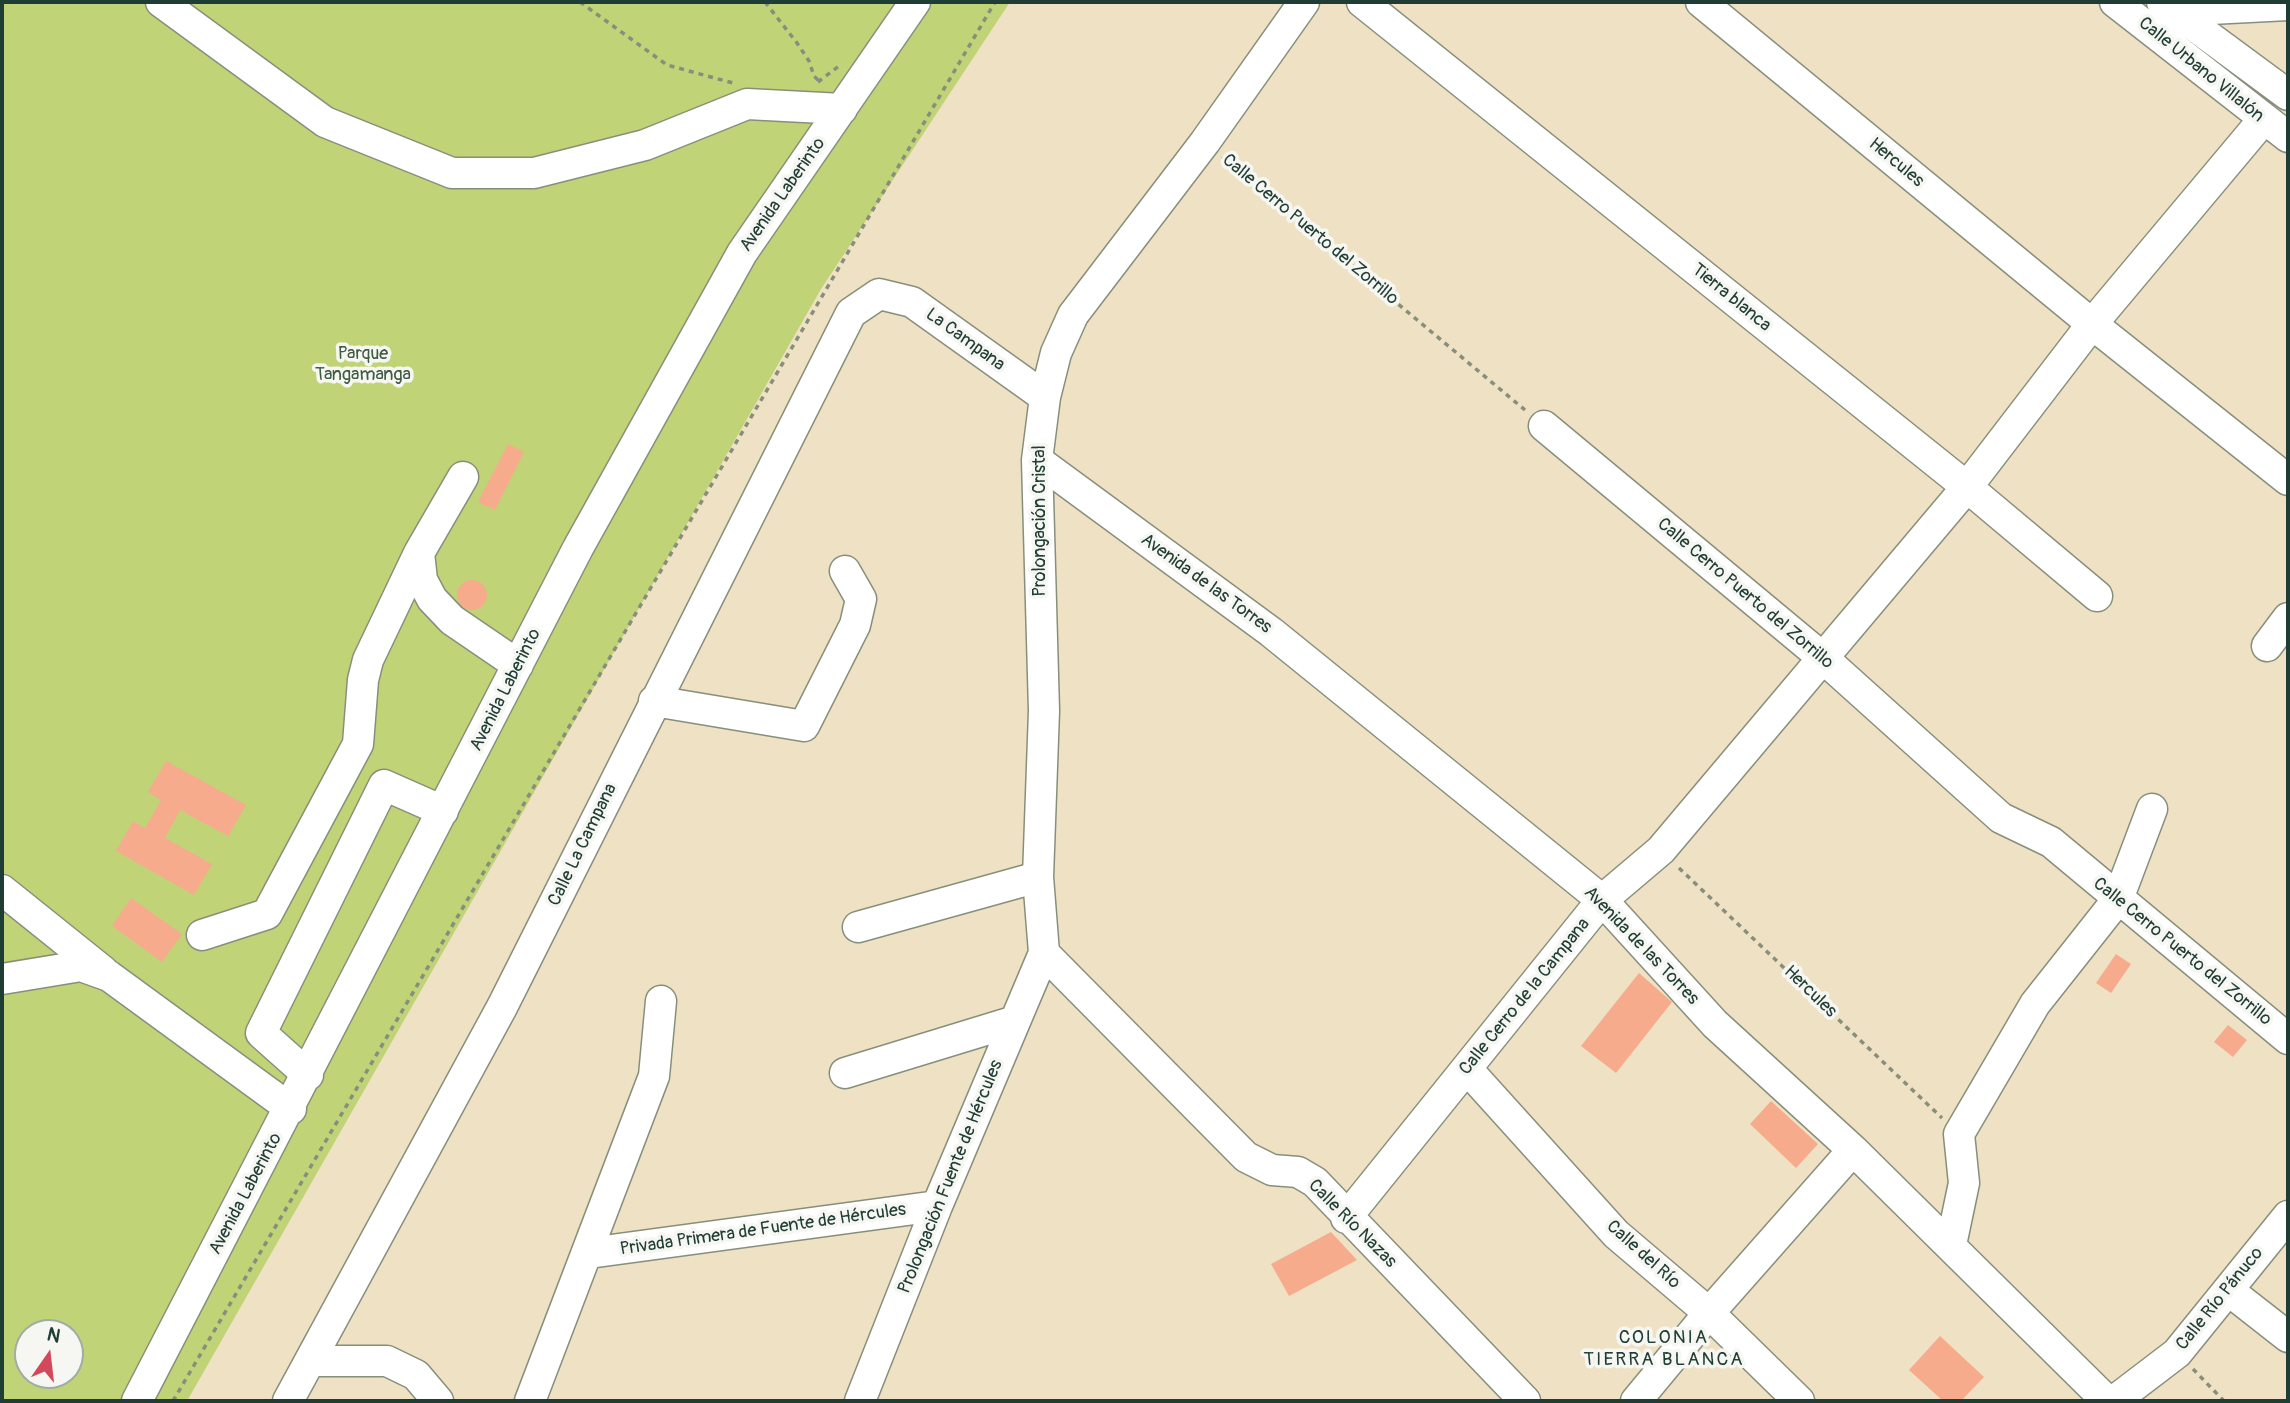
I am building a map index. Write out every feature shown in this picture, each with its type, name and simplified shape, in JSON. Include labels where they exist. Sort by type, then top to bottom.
[{"type":"street","points":[[161,2],[325,122],[452,173],[534,173],[645,145],[747,104],[842,109]]},
{"type":"street","name":"Avenida Laberinto","points":[[137,1401],[291,1109],[578,548],[742,253],[915,2]]},
{"type":"street","name":"Prolongación Cristal","points":[[1044,953],[1038,877],[1044,711],[1037,460],[1045,397],[1056,353],[1073,315],[1205,142],[1304,2]]},
{"type":"street","name":"Tierra blanca","points":[[1362,2],[1967,487],[2097,596]]},
{"type":"street","name":"Hercules","points":[[1701,2],[2092,324],[2288,480]]},
{"type":"street","name":"Calle Urbano Villalón","points":[[2115,2],[2161,13],[2288,95]]},
{"type":"street","points":[[2161,13],[2288,5]]},
{"type":"street","name":"Calle Urbano Villalón","points":[[2161,13],[2263,120],[2288,137]]},
{"type":"street","points":[[1823,658],[1967,487],[2092,324],[2263,120]]},
{"type":"street","name":"La Campana","points":[[879,294],[912,302],[1045,397]]},
{"type":"street","name":"Calle La Campana","points":[[288,1401],[502,1007],[851,313],[879,294]]},
{"type":"street","name":"Calle Cerro Puerto del Zorrillo","points":[[1544,426],[1823,658],[2001,818],[2051,842],[2288,1039]]},
{"type":"street","name":"Avenida de las Torres","points":[[1037,460],[1271,632],[1602,900],[1715,1024],[1853,1150],[2107,1401]]},
{"type":"street","points":[[202,934],[267,914],[358,744],[363,680],[368,660],[419,553],[463,477]]},
{"type":"street","points":[[419,553],[422,580],[432,599],[452,620]]},
{"type":"street","points":[[654,701],[804,726],[855,625],[861,599],[845,571]]},
{"type":"street","points":[[393,609],[421,606],[434,609],[518,665]]},
{"type":"street","points":[[2267,646],[2288,618]]},
{"type":"street","name":"Calle Cerro de la Campana","points":[[1346,1218],[1602,900],[1661,850],[1823,658]]},
{"type":"street","points":[[308,1075],[261,1033],[384,785],[443,811]]},
{"type":"street","points":[[1951,1245],[1964,1183],[1959,1134],[2035,1004],[2118,899],[2152,809]]},
{"type":"street","points":[[858,927],[1038,877]]},
{"type":"street","points":[[2,890],[109,976],[291,1109]]},
{"type":"street","name":"Prolongación Fuente de Hércules","points":[[860,1401],[937,1206],[1044,953]]},
{"type":"street","name":"Calle Río Nazas","points":[[1044,953],[1245,1157],[1272,1170],[1298,1172],[1315,1182],[1511,1398]]},
{"type":"street","points":[[2,979],[81,966],[109,976]]},
{"type":"street","name":"Privada Primera de Fuente de Hércules","points":[[530,1401],[589,1253],[654,1076],[661,1001]]},
{"type":"street","points":[[845,1073],[1015,1021]]},
{"type":"street","name":"Calle del Río","points":[[1467,1069],[1616,1234],[1709,1313],[1800,1401]]},
{"type":"street","points":[[1636,1401],[1709,1313],[1853,1150]]},
{"type":"street","name":"Privada Primera de Fuente de Hércules","points":[[589,1253],[937,1206]]},
{"type":"street","name":"Calle Río Pánuco","points":[[2114,1401],[2177,1353],[2288,1216]]},
{"type":"street","points":[[2228,1290],[2288,1337]]},
{"type":"street","points":[[310,1361],[387,1361],[416,1375],[438,1401]]},
{"type":"path","points":[[580,2],[667,65],[733,83]]},
{"type":"path","points":[[765,2],[809,61],[814,76],[842,109]]},
{"type":"path","points":[[173,1401],[995,2]]},
{"type":"path","points":[[808,83],[820,82],[848,59]]},
{"type":"path","name":"Calle Cerro Puerto del Zorrillo","points":[[1205,142],[1544,426]]},
{"type":"path","name":"Hercules","points":[[1661,850],[1959,1134]]},
{"type":"path","points":[[2177,1353],[2224,1401]]},
{"type":"green space","name":"Parque Tangamanga","points":[[2,2],[1010,2],[821,289],[187,1401],[2,1401]]},
{"type":"building","points":[[508,444],[524,452],[495,510],[478,502]]},
{"type":"building","points":[[472,580],[483,584],[487,595],[483,606],[472,610],[461,606],[457,595],[461,584]]},
{"type":"building","points":[[166,761],[246,805],[228,836],[180,810],[165,838],[212,864],[194,895],[116,851],[133,821],[145,828],[161,800],[148,792]]},
{"type":"building","points":[[131,898],[182,934],[162,962],[112,926]]},
{"type":"building","points":[[2116,954],[2131,964],[2111,993],[2096,983]]},
{"type":"building","points":[[1639,973],[1672,1002],[1616,1073],[1581,1046]]},
{"type":"building","points":[[2228,1025],[2247,1040],[2233,1057],[2214,1042]]},
{"type":"building","points":[[1771,1101],[1818,1144],[1796,1168],[1750,1124]]},
{"type":"building","points":[[1331,1232],[1357,1260],[1289,1296],[1271,1264]]},
{"type":"building","points":[[1940,1336],[1984,1377],[1961,1401],[1943,1401],[1909,1370]]},
{"type":"district","name":"COLONIA TIERRA BLANCA","points":[[1664,1349]]}]
